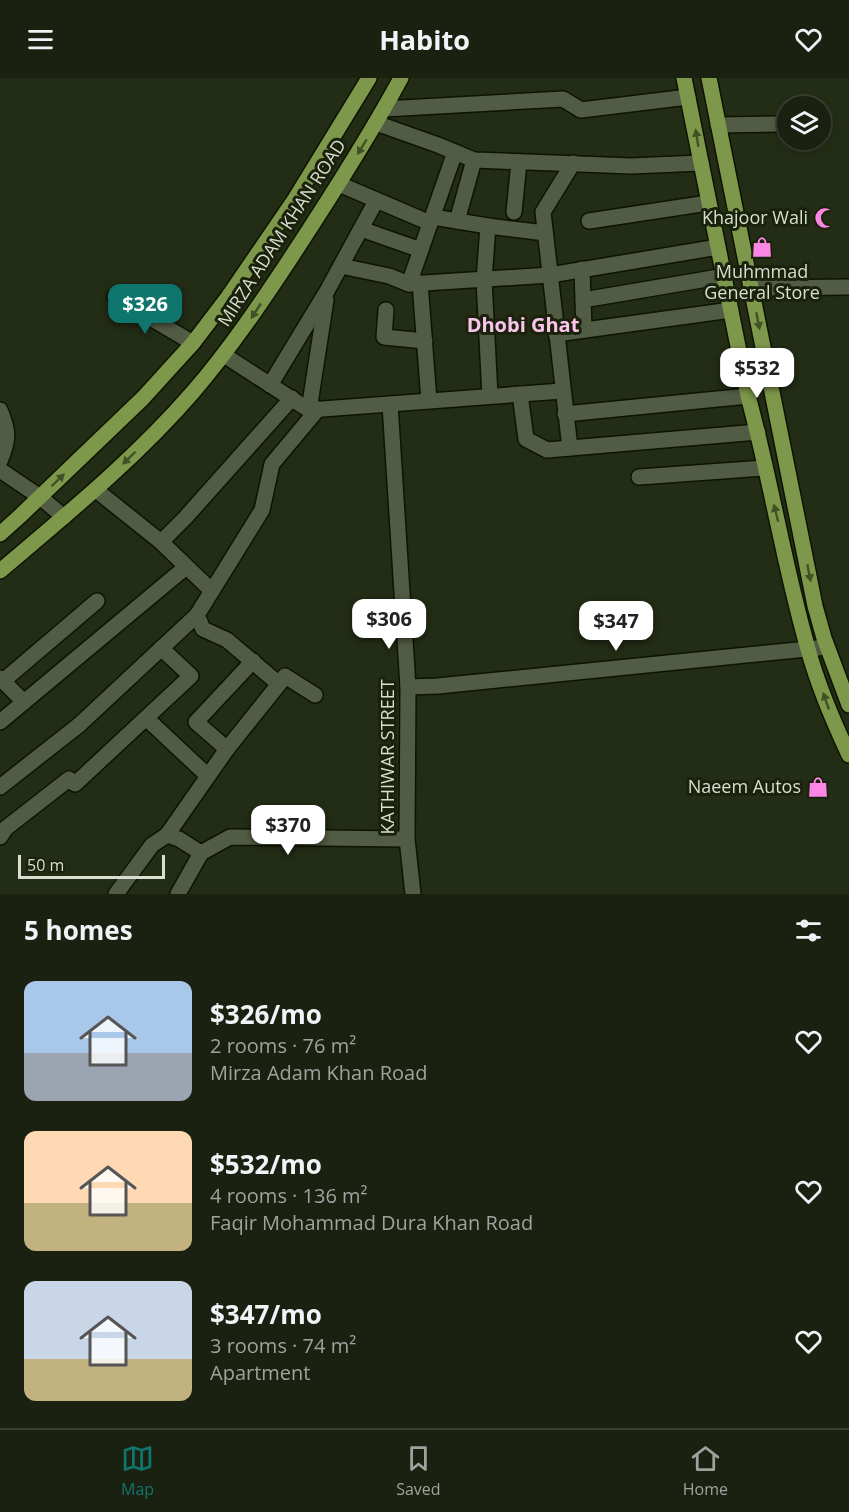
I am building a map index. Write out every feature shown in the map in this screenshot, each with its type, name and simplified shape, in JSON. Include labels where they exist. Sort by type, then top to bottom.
[{"type":"main road","name":"MIRZA ADAM KHAN ROAD","points":[[0,534],[143,398],[193,343],[296,199],[369,78]]},
{"type":"main road","name":"MIRZA ADAM KHAN ROAD","points":[[0,571],[96,490],[149,439],[224,355],[245,327],[339,184],[401,78]]},
{"type":"main road","points":[[684,78],[748,396],[808,649],[830,714],[849,755]]},
{"type":"main road","points":[[709,78],[815,606],[827,647],[849,705]]},
{"type":"street","points":[[384,109],[563,99],[581,110],[688,97]]},
{"type":"street","points":[[376,123],[474,160],[631,166],[701,163]]},
{"type":"street","points":[[718,125],[777,124]]},
{"type":"street","points":[[429,401],[425,341],[415,284],[421,250],[455,152]]},
{"type":"street","points":[[457,221],[474,160]]},
{"type":"street","points":[[514,212],[519,162]]},
{"type":"street","points":[[570,448],[543,212],[573,164]]},
{"type":"street","points":[[339,184],[376,201],[431,220],[457,221],[545,233]]},
{"type":"street","points":[[270,385],[327,291],[376,201]]},
{"type":"street","points":[[589,221],[708,203]]},
{"type":"street","points":[[488,226],[484,280],[490,396]]},
{"type":"street","points":[[361,230],[421,250]]},
{"type":"street","points":[[341,266],[415,284],[549,275],[718,247]]},
{"type":"street","points":[[582,269],[584,330]]},
{"type":"street","points":[[583,300],[725,276]]},
{"type":"street","points":[[751,288],[849,287]]},
{"type":"street","points":[[0,787],[79,725],[196,615],[212,591],[262,510],[272,464],[314,409],[327,291]]},
{"type":"street","points":[[115,297],[193,343]]},
{"type":"street","points":[[386,310],[384,337],[425,341]]},
{"type":"street","points":[[556,334],[731,310]]},
{"type":"street","points":[[224,355],[270,385],[314,409],[562,391]]},
{"type":"street","points":[[520,394],[526,439],[546,450],[758,432]]},
{"type":"street","points":[[565,414],[748,396]]},
{"type":"street","points":[[161,543],[292,398]]},
{"type":"street","name":"KATHIWAR STREET","points":[[390,404],[408,687],[407,839],[412,894]]},
{"type":"street","points":[[0,410],[6,423],[8,442],[0,461]]},
{"type":"street","points":[[639,477],[765,468]]},
{"type":"street","points":[[0,470],[40,497],[64,517]]},
{"type":"street","points":[[96,490],[161,543],[212,591]]},
{"type":"street","points":[[0,722],[186,567]]},
{"type":"street","points":[[24,702],[1,679],[97,601]]},
{"type":"street","points":[[196,615],[203,629],[227,640],[279,684]]},
{"type":"street","points":[[408,687],[438,686],[827,647]]},
{"type":"street","points":[[0,837],[6,828],[69,779],[75,784],[191,676],[161,648]]},
{"type":"street","points":[[227,749],[196,722],[253,661]]},
{"type":"street","points":[[116,894],[152,845],[167,835],[227,749],[285,676],[315,695]]},
{"type":"street","points":[[146,718],[208,776]]},
{"type":"street","points":[[167,835],[179,839],[201,853]]},
{"type":"street","points":[[178,894],[201,853],[230,837],[407,839]]},
{"type":"place","name":"Khajoor Wali","points":[[825,218]]},
{"type":"place","name":"Muhmmad General Store","points":[[762,247]]},
{"type":"place","name":"Naeem Autos","points":[[818,787]]},
{"type":"district","name":"Dhobi Ghat","points":[[523,325]]}]
